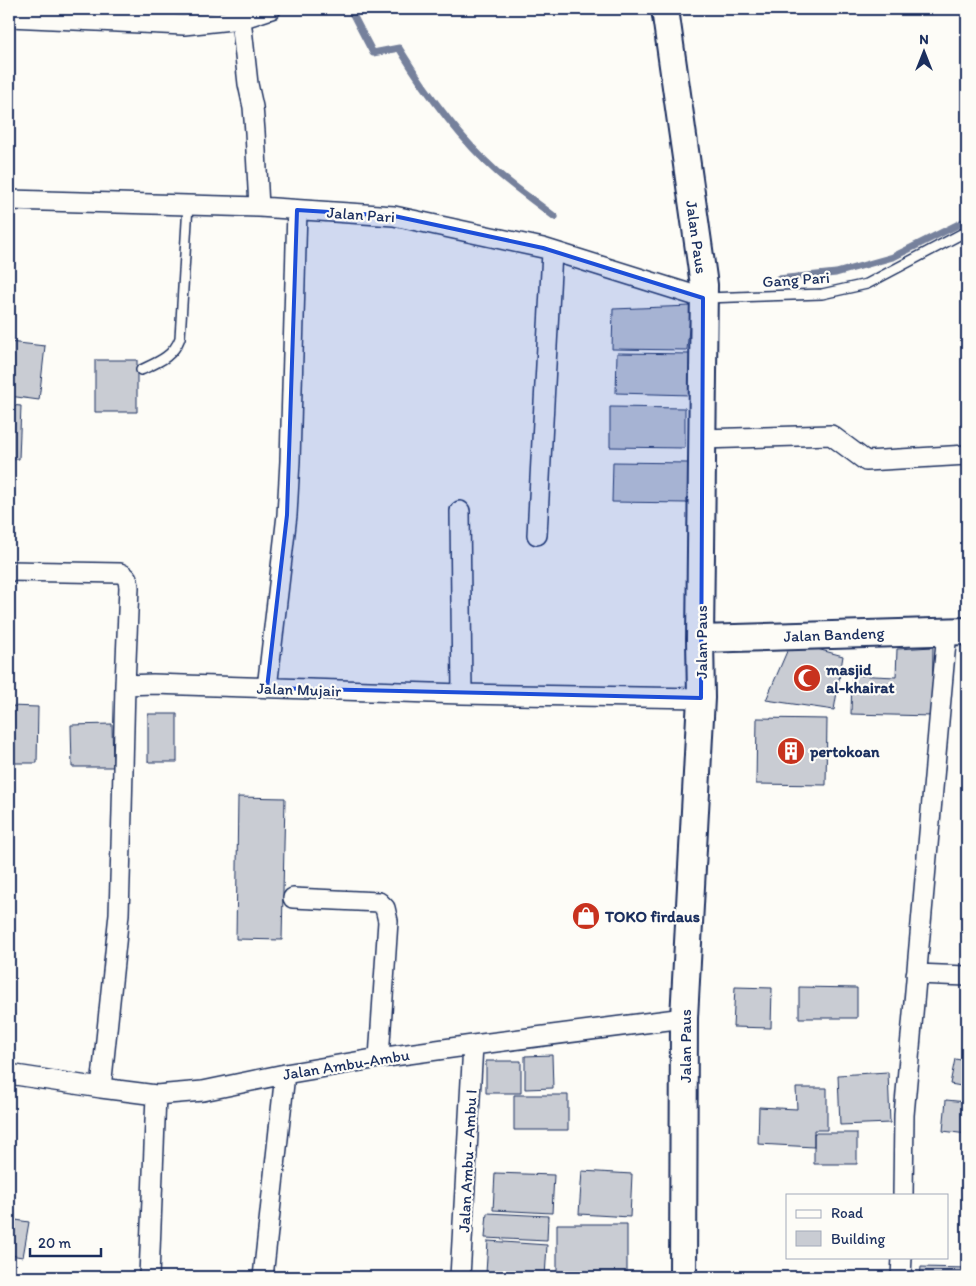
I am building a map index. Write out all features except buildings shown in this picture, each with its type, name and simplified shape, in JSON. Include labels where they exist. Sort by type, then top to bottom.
[{"type":"main road","name":"Jalan Paus","points":[[665,9],[704,285],[701,698],[684,1018],[683,1277]]},
{"type":"main road","name":"Jalan Bandeng","points":[[700,639],[957,631]]},
{"type":"street","points":[[9,17],[184,25],[241,19],[271,9]]},
{"type":"street","points":[[241,19],[248,84],[253,107],[259,207]]},
{"type":"street","name":"Jalan Pari","points":[[9,200],[259,207],[394,216],[534,246],[703,298]]},
{"type":"street","points":[[267,688],[288,506],[297,210]]},
{"type":"street","points":[[537,534],[552,252]]},
{"type":"street","points":[[702,439],[831,435],[866,461],[967,455]]},
{"type":"street","points":[[460,512],[462,694]]},
{"type":"street","points":[[9,571],[120,573],[128,579],[118,914],[101,1088]]},
{"type":"street","points":[[903,1194],[904,1114],[916,974],[957,631]]},
{"type":"street","name":"Jalan Mujair","points":[[125,685],[153,684],[462,694],[701,698]]},
{"type":"street","points":[[293,898],[379,902],[385,908],[388,921],[379,1058]]},
{"type":"street","points":[[916,974],[967,976]]},
{"type":"street","name":"Jalan Ambu-Ambu","points":[[9,1074],[156,1095],[204,1091],[285,1074],[473,1044],[684,1018]]},
{"type":"street","name":"Jalan Ambu - Ambu I","points":[[460,1277],[473,1044]]},
{"type":"street","points":[[263,1277],[285,1074]]},
{"type":"street","points":[[149,1277],[156,1095]]},
{"type":"street","points":[[902,1258],[902,1277]]},
{"type":"lane","points":[[141,370],[167,357],[177,347],[180,338],[188,205]]},
{"type":"lane","name":"Gang Pari","points":[[703,298],[822,294],[867,284],[967,230]]},
{"type":"highlighted area","points":[[297,210],[394,216],[543,248],[703,298],[701,698],[267,688],[287,515]]},
{"type":"waterway","points":[[350,9],[373,53],[399,48],[420,81],[469,144],[504,178],[555,217]]},
{"type":"waterway","points":[[778,279],[836,273],[893,257],[967,220]]},
{"type":"place","name":"masjid al-khairat","points":[[807,678]]},
{"type":"place","name":"pertokoan","points":[[791,751]]},
{"type":"place","name":"TOKO firdaus","points":[[586,916]]}]
